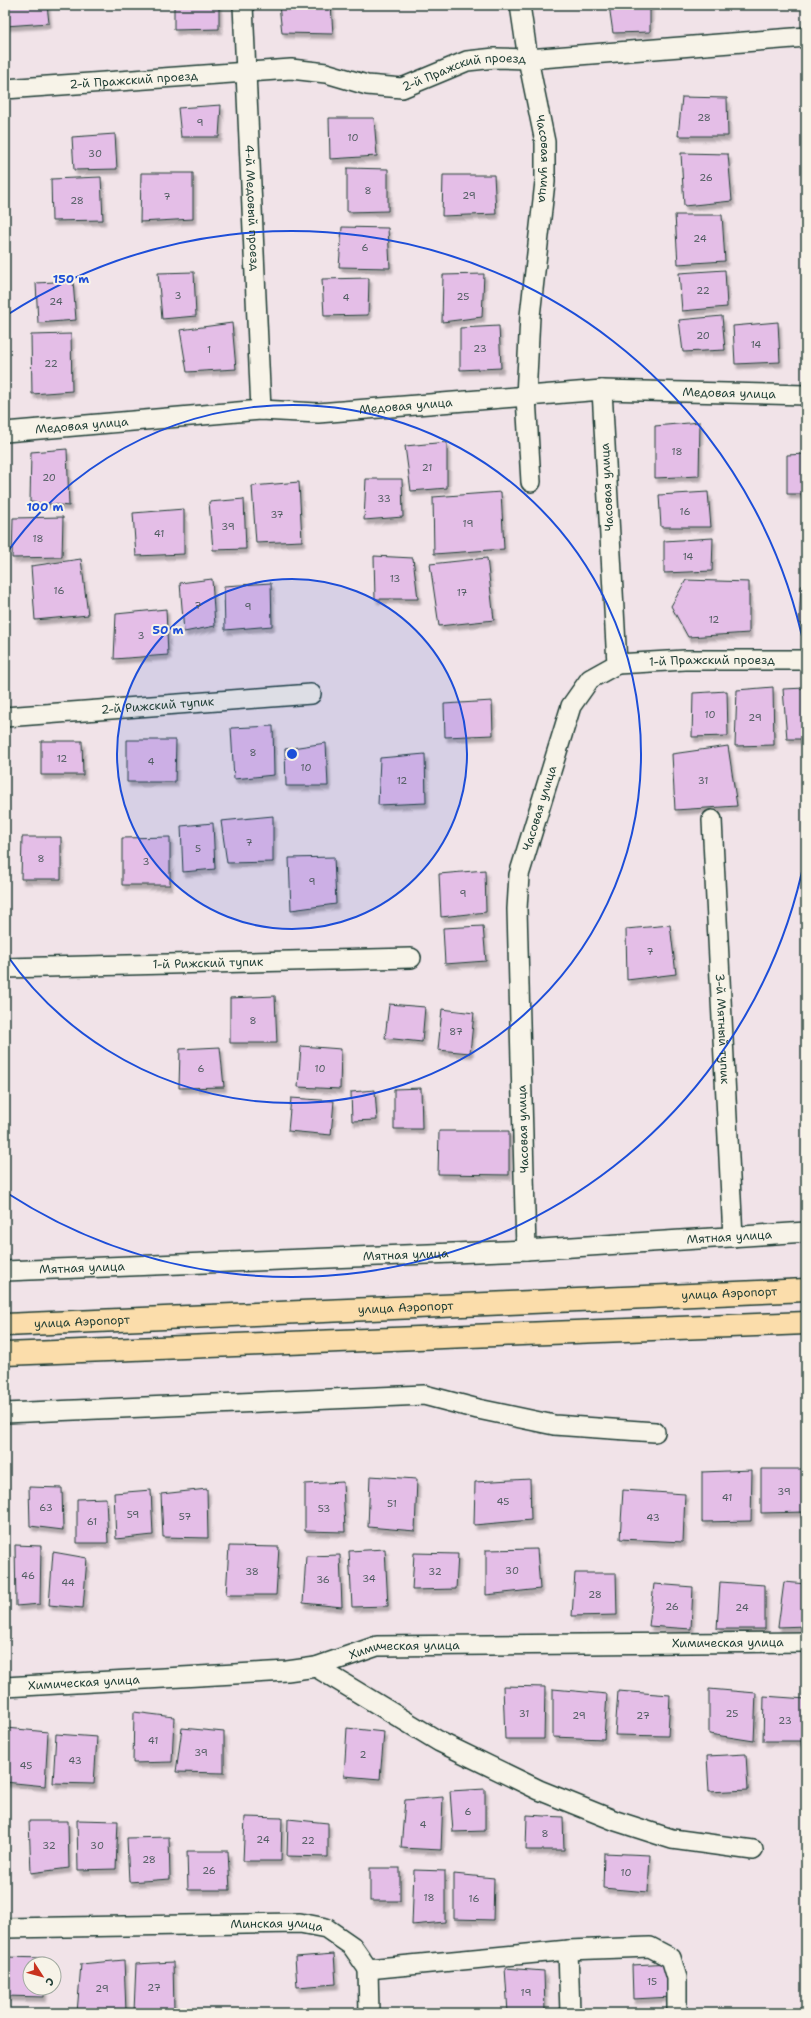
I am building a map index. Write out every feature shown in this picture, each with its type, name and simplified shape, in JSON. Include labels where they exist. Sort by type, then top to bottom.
[{"type":"main road","name":"улица Аэропорт","points":[[5,1324],[806,1290]]},
{"type":"main road","points":[[5,1354],[806,1323]]},
{"type":"street","name":"4-й Медовый проезд","points":[[243,5],[261,410]]},
{"type":"street","name":"Часовая улица","points":[[520,5],[528,59],[545,149],[545,182],[530,316],[526,397],[531,482]]},
{"type":"street","name":"2-й Пражский проезд","points":[[5,89],[291,69],[319,72],[367,85],[402,88],[467,61],[495,58],[528,59],[806,37]]},
{"type":"street","name":"Часовая улица","points":[[526,1250],[517,909],[519,875],[571,706],[590,679],[617,664],[602,390]]},
{"type":"street","name":"Медовая улица","points":[[5,432],[261,410],[318,413],[602,390],[806,394]]},
{"type":"street","name":"1-й Пражский проезд","points":[[617,664],[685,660],[806,660]]},
{"type":"street","name":"2-й Рижский тупик","points":[[5,717],[311,694]]},
{"type":"street","name":"3-й Мятный тупик","points":[[712,820],[733,1238]]},
{"type":"street","name":"1-й Рижский тупик","points":[[5,968],[411,958]]},
{"type":"street","name":"Мятная улица","points":[[5,1271],[526,1250],[733,1238],[806,1232]]},
{"type":"street","points":[[5,1414],[424,1395],[478,1409],[554,1425],[656,1432]]},
{"type":"street","name":"Химическая улица","points":[[5,1687],[287,1671],[316,1667],[377,1646],[806,1642]]},
{"type":"street","points":[[316,1667],[440,1742],[539,1790],[616,1821],[672,1839],[753,1850]]},
{"type":"street","name":"Минская улица","points":[[5,1928],[300,1923],[326,1928],[352,1946],[368,1969]]},
{"type":"street","points":[[369,2013],[368,1969],[568,1950],[650,1947],[671,1958],[677,1978],[677,2013]]},
{"type":"street","points":[[568,1950],[570,2013]]},
{"type":"building","points":[[5,5],[47,5],[49,23],[5,26]]},
{"type":"building","points":[[174,5],[219,5],[219,29],[174,30]]},
{"type":"building","points":[[279,5],[331,5],[333,34],[282,33]]},
{"type":"building","points":[[609,5],[650,5],[650,32],[613,33]]},
{"type":"building","points":[[682,97],[727,98],[728,136],[678,136]]},
{"type":"building","points":[[221,105],[219,137],[181,137],[178,108]]},
{"type":"building","points":[[329,118],[374,118],[377,156],[330,159]]},
{"type":"building","points":[[115,134],[117,169],[74,170],[72,137]]},
{"type":"building","points":[[681,153],[728,154],[732,201],[684,206]]},
{"type":"building","points":[[347,168],[388,169],[388,211],[347,212]]},
{"type":"building","points":[[141,173],[193,173],[193,219],[140,222]]},
{"type":"building","points":[[443,175],[494,175],[496,214],[442,216]]},
{"type":"building","points":[[101,177],[103,220],[52,221],[51,179]]},
{"type":"building","points":[[675,215],[722,215],[725,261],[678,264]]},
{"type":"building","points":[[342,227],[388,228],[390,268],[339,267]]},
{"type":"building","points":[[725,270],[727,307],[682,311],[679,273]]},
{"type":"building","points":[[194,272],[196,316],[162,319],[158,273]]},
{"type":"building","points":[[484,274],[482,317],[442,322],[443,275]]},
{"type":"building","points":[[369,278],[368,315],[324,316],[322,279]]},
{"type":"building","points":[[73,281],[76,320],[38,323],[36,283]]},
{"type":"building","points":[[722,316],[725,350],[683,352],[679,320]]},
{"type":"building","points":[[778,322],[780,362],[735,364],[733,326]]},
{"type":"building","points":[[232,323],[236,369],[187,372],[180,330]]},
{"type":"building","points":[[499,326],[501,368],[460,370],[460,328]]},
{"type":"building","points":[[71,334],[72,391],[32,394],[31,335]]},
{"type":"building","points":[[700,422],[699,476],[655,478],[655,426]]},
{"type":"building","points":[[447,442],[447,488],[411,491],[405,446]]},
{"type":"building","points":[[67,449],[69,506],[30,502],[31,452]]},
{"type":"building","points":[[806,454],[806,494],[787,494],[787,455]]},
{"type":"building","points":[[366,479],[402,479],[403,517],[364,520]]},
{"type":"building","points":[[299,482],[302,541],[256,543],[252,486]]},
{"type":"building","points":[[501,492],[504,549],[434,554],[433,497]]},
{"type":"building","points":[[708,492],[711,527],[661,527],[659,495]]},
{"type":"building","points":[[244,499],[246,549],[213,550],[209,502]]},
{"type":"building","points":[[184,509],[184,554],[136,556],[133,513]]},
{"type":"building","points":[[63,517],[62,557],[12,558],[13,518]]},
{"type":"building","points":[[713,538],[712,571],[664,573],[664,541]]},
{"type":"building","points":[[374,556],[413,558],[418,599],[375,599]]},
{"type":"building","points":[[487,558],[494,620],[439,626],[430,564]]},
{"type":"building","points":[[81,559],[88,615],[35,620],[31,566]]},
{"type":"building","points":[[212,579],[215,626],[184,632],[180,583]]},
{"type":"building","points":[[686,580],[749,582],[749,633],[688,637],[671,606]]},
{"type":"building","points":[[271,583],[272,626],[225,630],[224,586]]},
{"type":"building","points":[[801,586],[806,586],[806,624],[799,624]]},
{"type":"building","points":[[166,609],[168,655],[114,659],[116,614]]},
{"type":"building","points":[[773,687],[774,745],[735,746],[737,690]]},
{"type":"building","points":[[806,688],[806,739],[787,739],[783,689]]},
{"type":"building","points":[[727,691],[728,736],[692,737],[693,693]]},
{"type":"building","points":[[492,701],[493,735],[445,737],[444,704]]},
{"type":"building","points":[[273,726],[274,775],[234,779],[231,728]]},
{"type":"building","points":[[127,740],[176,740],[175,782],[127,782]]},
{"type":"building","points":[[41,741],[82,741],[83,775],[41,775]]},
{"type":"building","points":[[326,743],[328,786],[286,786],[285,749]]},
{"type":"building","points":[[728,746],[737,806],[675,810],[672,754]]},
{"type":"building","points":[[425,754],[426,803],[378,805],[380,758]]},
{"type":"building","points":[[273,816],[273,862],[227,863],[221,821]]},
{"type":"building","points":[[213,823],[215,869],[183,872],[181,826]]},
{"type":"building","points":[[22,837],[61,837],[61,879],[21,879]]},
{"type":"building","points":[[170,837],[170,885],[122,885],[122,838]]},
{"type":"building","points":[[334,857],[336,904],[291,910],[289,858]]},
{"type":"building","points":[[485,870],[486,912],[441,917],[439,874]]},
{"type":"building","points":[[670,925],[676,974],[627,980],[626,929]]},
{"type":"building","points":[[483,926],[486,961],[445,964],[443,928]]},
{"type":"building","points":[[275,996],[277,1043],[230,1043],[230,998]]},
{"type":"building","points":[[389,1004],[425,1007],[422,1042],[385,1038]]},
{"type":"building","points":[[442,1009],[474,1013],[470,1053],[438,1050]]},
{"type":"building","points":[[301,1046],[341,1049],[340,1089],[298,1087]]},
{"type":"building","points":[[220,1047],[224,1087],[179,1088],[180,1049]]},
{"type":"building","points":[[421,1088],[422,1129],[394,1129],[394,1089]]},
{"type":"building","points":[[375,1090],[377,1120],[352,1121],[351,1092]]},
{"type":"building","points":[[291,1098],[334,1101],[331,1135],[288,1131]]},
{"type":"building","points":[[439,1131],[509,1131],[509,1175],[438,1174]]},
{"type":"building","points":[[761,1469],[806,1469],[806,1512],[761,1513]]},
{"type":"building","points":[[752,1470],[751,1521],[702,1522],[702,1472]]},
{"type":"building","points":[[370,1476],[417,1479],[415,1531],[368,1527]]},
{"type":"building","points":[[530,1479],[531,1520],[474,1525],[475,1482]]},
{"type":"building","points":[[343,1482],[345,1532],[305,1531],[305,1484]]},
{"type":"building","points":[[29,1487],[62,1488],[63,1530],[30,1526]]},
{"type":"building","points":[[207,1489],[208,1538],[163,1537],[161,1494]]},
{"type":"building","points":[[151,1490],[153,1535],[116,1539],[114,1493]]},
{"type":"building","points":[[623,1490],[685,1494],[683,1542],[620,1539]]},
{"type":"building","points":[[106,1498],[108,1543],[77,1543],[77,1499]]},
{"type":"building","points":[[15,1545],[41,1546],[40,1604],[16,1606]]},
{"type":"building","points":[[229,1546],[279,1547],[276,1595],[226,1595]]},
{"type":"building","points":[[385,1549],[388,1606],[352,1607],[349,1551]]},
{"type":"building","points":[[537,1549],[540,1589],[486,1595],[486,1550]]},
{"type":"building","points":[[53,1552],[87,1558],[83,1608],[49,1605]]},
{"type":"building","points":[[414,1553],[458,1554],[456,1589],[412,1590]]},
{"type":"building","points":[[340,1555],[342,1607],[303,1603],[306,1556]]},
{"type":"building","points":[[575,1573],[616,1573],[617,1615],[572,1616]]},
{"type":"building","points":[[720,1582],[765,1585],[765,1629],[717,1629]]},
{"type":"building","points":[[784,1582],[806,1584],[806,1626],[778,1627]]},
{"type":"building","points":[[654,1584],[693,1587],[691,1629],[649,1626]]},
{"type":"building","points":[[503,1686],[545,1687],[544,1739],[505,1739]]},
{"type":"building","points":[[553,1689],[607,1694],[604,1739],[553,1737]]},
{"type":"building","points":[[709,1689],[756,1693],[754,1741],[709,1734]]},
{"type":"building","points":[[618,1691],[670,1695],[668,1736],[615,1735]]},
{"type":"building","points":[[764,1696],[806,1699],[806,1741],[763,1741]]},
{"type":"building","points":[[134,1712],[174,1717],[172,1762],[133,1763]]},
{"type":"building","points":[[6,1728],[48,1732],[45,1786],[5,1782]]},
{"type":"building","points":[[182,1728],[224,1732],[224,1773],[176,1772]]},
{"type":"building","points":[[347,1728],[384,1732],[380,1779],[344,1776]]},
{"type":"building","points":[[56,1734],[97,1737],[94,1784],[53,1783]]},
{"type":"building","points":[[746,1754],[748,1790],[709,1792],[707,1756]]},
{"type":"building","points":[[485,1789],[485,1831],[453,1832],[450,1791]]},
{"type":"building","points":[[443,1797],[441,1850],[401,1848],[405,1800]]},
{"type":"building","points":[[527,1815],[563,1817],[564,1850],[526,1850]]},
{"type":"building","points":[[245,1817],[282,1818],[281,1861],[243,1861]]},
{"type":"building","points":[[288,1819],[328,1823],[328,1857],[287,1856]]},
{"type":"building","points":[[77,1820],[118,1821],[116,1869],[78,1870]]},
{"type":"building","points":[[29,1821],[68,1821],[69,1868],[31,1873]]},
{"type":"building","points":[[169,1837],[170,1879],[129,1882],[127,1838]]},
{"type":"building","points":[[187,1851],[228,1851],[230,1890],[188,1890]]},
{"type":"building","points":[[604,1853],[650,1855],[648,1892],[603,1888]]},
{"type":"building","points":[[370,1868],[400,1868],[400,1901],[370,1901]]},
{"type":"building","points":[[414,1870],[445,1871],[445,1922],[412,1925]]},
{"type":"building","points":[[454,1874],[494,1878],[493,1920],[454,1919]]},
{"type":"building","points":[[334,1954],[336,1984],[297,1987],[295,1957]]},
{"type":"building","points":[[5,1957],[22,1957],[22,1996],[44,1997],[5,1996]]},
{"type":"building","points":[[124,1960],[126,2012],[77,2013],[81,1964]]},
{"type":"building","points":[[173,1962],[174,2012],[134,2011],[136,1964]]},
{"type":"building","points":[[671,1963],[672,1997],[633,1999],[632,1965]]},
{"type":"building","points":[[505,1968],[544,1971],[545,2013],[508,2013]]},
{"type":"building","points":[[323,2011],[323,2013],[281,2013]]}]
